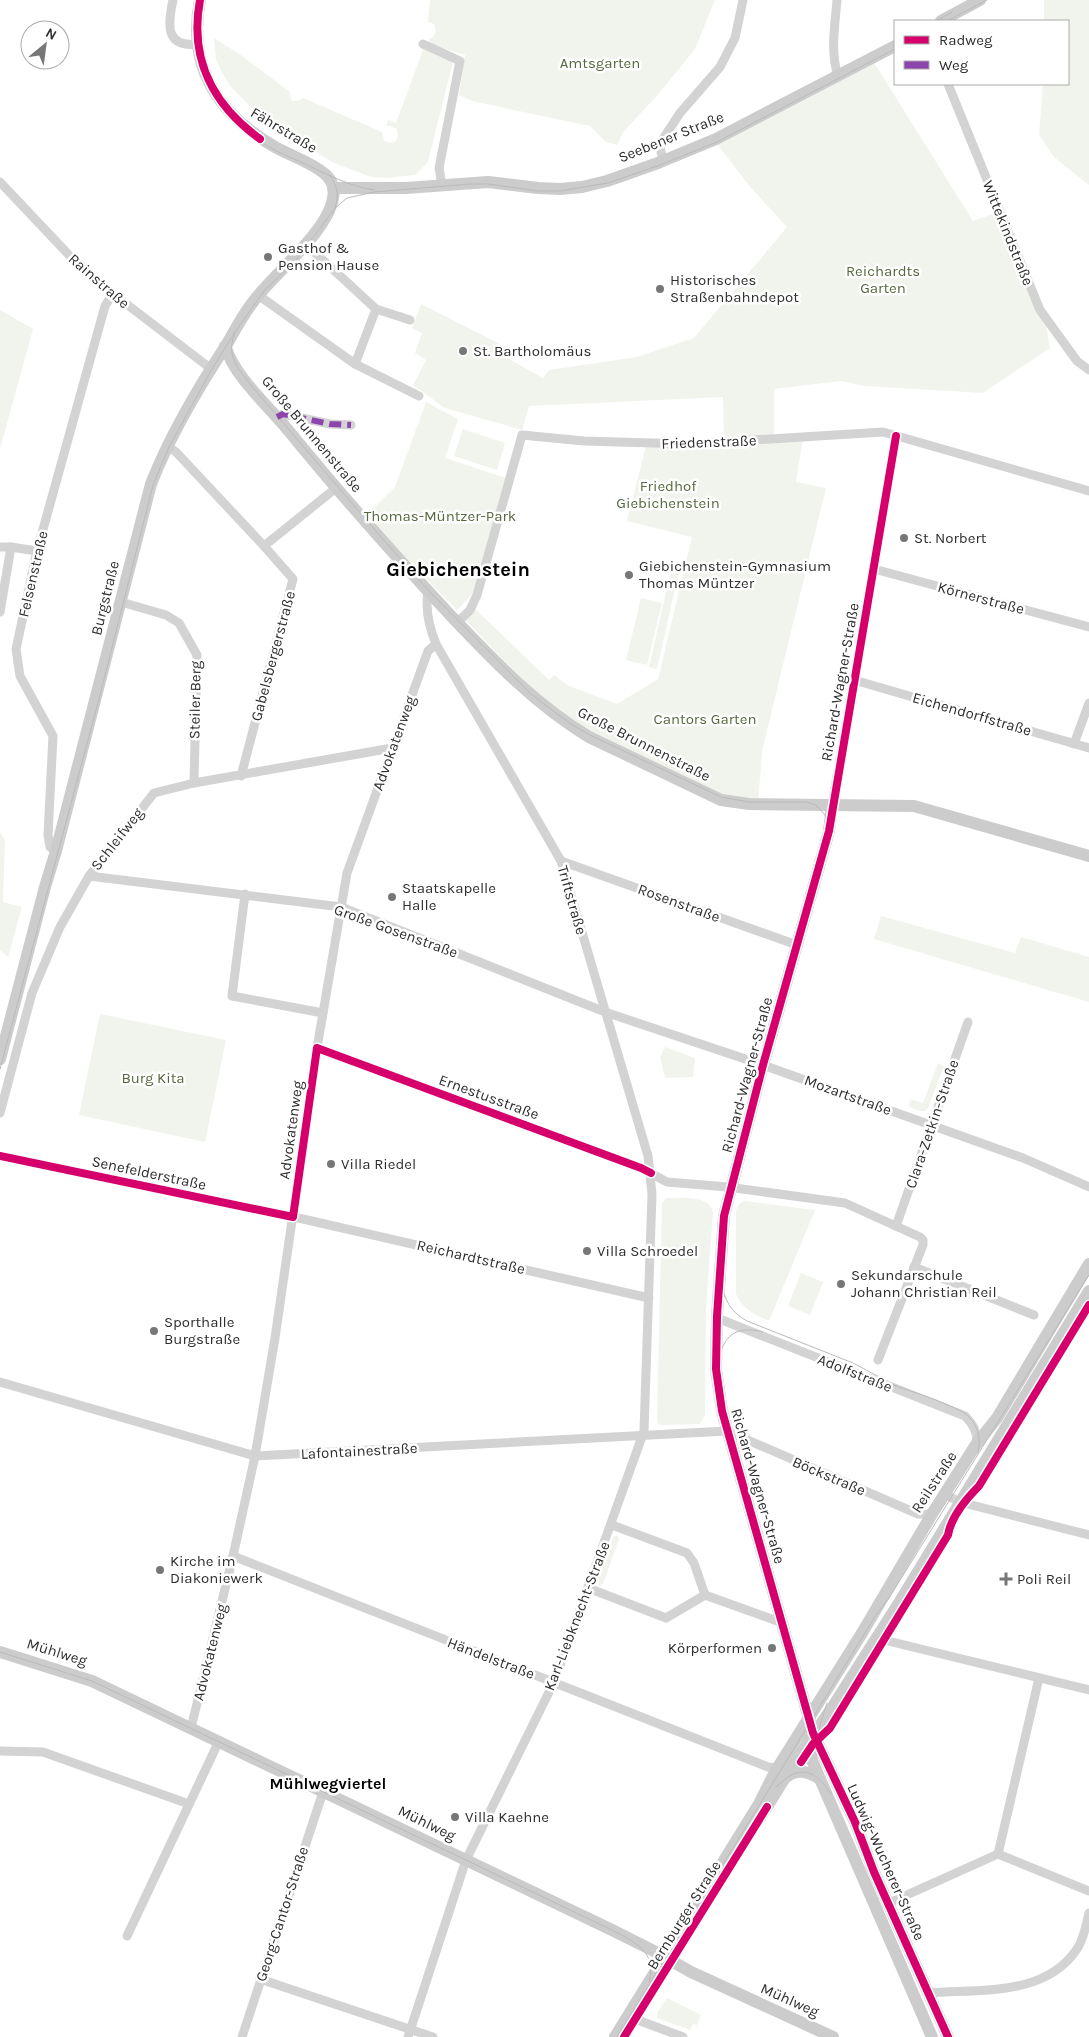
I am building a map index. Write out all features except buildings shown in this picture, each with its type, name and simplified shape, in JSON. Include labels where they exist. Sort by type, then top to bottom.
[{"type":"street","points":[[173,0],[169,27],[171,33],[181,43],[188,45],[198,44]]},
{"type":"street","name":"Fährstraße","points":[[200,0],[197,26],[198,44],[203,66],[211,86],[230,114],[260,139],[324,173],[333,188]]},
{"type":"street","points":[[663,161],[660,147],[663,139],[680,113],[720,67],[735,38],[743,0]]},
{"type":"street","points":[[837,0],[834,63],[838,76]]},
{"type":"street","points":[[943,20],[980,0]]},
{"type":"street","points":[[423,44],[460,60],[440,168],[442,185]]},
{"type":"street","name":"Seebener Straße","points":[[333,188],[406,188],[488,182],[538,188],[568,188],[607,181],[716,139],[894,47]]},
{"type":"street","name":"Wittekindstraße","points":[[948,85],[1040,310],[1077,362],[1089,370]]},
{"type":"street","name":"Rainstraße","points":[[0,182],[86,273],[112,295],[210,368]]},
{"type":"street","name":"Burgstraße","points":[[0,1059],[2,1042],[56,851],[151,484],[168,446],[210,368],[258,295],[294,258],[319,227],[331,207],[333,188]]},
{"type":"street","points":[[313,251],[376,309],[410,320]]},
{"type":"street","name":"Felsenstraße","points":[[56,851],[50,846],[48,835],[53,736],[20,676],[16,649],[37,551],[105,306],[112,295]]},
{"type":"street","points":[[258,295],[356,364],[419,396]]},
{"type":"street","points":[[356,364],[376,309]]},
{"type":"street","name":"Große Brunnenstraße","points":[[225,346],[236,368],[336,488],[428,592],[531,696],[589,737],[721,800],[749,804],[914,806],[1089,856]]},
{"type":"street","points":[[277,417],[283,414],[330,424],[352,425]]},
{"type":"street","name":"Friedenstraße","points":[[457,623],[470,610],[477,595],[522,435],[584,441],[714,444],[882,432],[1089,491]]},
{"type":"street","name":"Richard-Wagner-Straße","points":[[808,1718],[720,1401],[717,1380],[717,1318],[724,1216],[763,1065],[829,831],[896,436]]},
{"type":"street","name":"Gabelsbergerstraße","points":[[168,446],[176,452],[293,579],[241,776]]},
{"type":"street","points":[[264,546],[336,488]]},
{"type":"street","points":[[0,547],[37,551]]},
{"type":"street","name":"Felsenstraße","points":[[0,612],[11,547]]},
{"type":"street","name":"Körnerstraße","points":[[874,570],[1089,627]]},
{"type":"street","name":"Triftstraße","points":[[428,592],[426,606],[431,632],[436,644],[561,861],[604,1012],[646,1148],[651,1173]]},
{"type":"street","name":"Steiler Berg","points":[[121,602],[166,615],[179,623],[197,655],[194,783]]},
{"type":"street","name":"Advokatenweg","points":[[191,1728],[256,1456],[293,1217],[316,1048],[347,872],[428,651],[436,644]]},
{"type":"street","name":"Eichendorffstraße","points":[[854,680],[1089,748]]},
{"type":"street","points":[[1074,744],[1089,703]]},
{"type":"street","name":"Schleifweg","points":[[0,1113],[32,994],[60,927],[89,876],[154,793],[194,783],[392,748]]},
{"type":"street","name":"Rosenstraße","points":[[561,861],[797,945]]},
{"type":"street","name":"Große Gosenstraße","points":[[89,876],[341,907],[604,1012]]},
{"type":"street","points":[[245,894],[232,996],[323,1013]]},
{"type":"street","name":"Mozartstraße","points":[[604,1012],[763,1065],[1023,1158],[1089,1186]]},
{"type":"street","name":"Clara-Zetkin-Straße","points":[[896,1226],[968,1022]]},
{"type":"street","name":"Ernestusstraße","points":[[316,1048],[641,1168],[667,1182],[844,1203],[920,1237],[923,1240],[914,1267]]},
{"type":"street","name":"Senefelderstraße","points":[[0,1156],[293,1217]]},
{"type":"street","name":"Karl-Liebknecht-Straße","points":[[409,2033],[466,1860],[554,1682],[643,1437],[650,1298],[651,1173]]},
{"type":"street","name":"Reichardtstraße","points":[[293,1217],[650,1298]]},
{"type":"street","name":"Reilstraße","points":[[808,1718],[944,1494],[997,1418],[1089,1264]]},
{"type":"street","points":[[878,1360],[914,1267],[1034,1316]]},
{"type":"street","points":[[811,1737],[832,1708],[1089,1291]]},
{"type":"street","name":"Adolfstraße","points":[[717,1318],[965,1416],[972,1422],[978,1443]]},
{"type":"street","name":"Lafontainestraße","points":[[0,1382],[256,1456],[643,1437],[727,1431]]},
{"type":"street","name":"Böckstraße","points":[[727,1431],[918,1514],[932,1514]]},
{"type":"street","points":[[944,1494],[960,1502],[1089,1534]]},
{"type":"street","points":[[612,1525],[687,1553],[694,1563],[705,1595]]},
{"type":"street","name":"Händelstraße","points":[[233,1556],[781,1773]]},
{"type":"street","points":[[588,1588],[666,1618],[705,1595]]},
{"type":"street","points":[[705,1595],[783,1623]]},
{"type":"street","points":[[888,1641],[1089,1690]]},
{"type":"street","name":"Mühlweg","points":[[0,1652],[92,1681],[668,1958],[691,1972],[834,2037]]},
{"type":"street","points":[[998,1854],[1039,1678]]},
{"type":"street","name":"Ludwig-Wucherer-Straße","points":[[808,1718],[812,1760],[932,2037]]},
{"type":"street","name":"Bernburger Straße","points":[[781,1773],[808,1718]]},
{"type":"street","name":"Ludwig-Wucherer-Straße","points":[[811,1737],[852,1815],[948,2037]]},
{"type":"street","name":"Bernburger Straße","points":[[624,2037],[668,1958],[759,1804],[781,1773],[811,1737]]},
{"type":"street","points":[[127,1936],[219,1741]]},
{"type":"street","points":[[0,1751],[43,1752],[189,1804]]},
{"type":"street","points":[[781,1773],[808,1772],[820,1779]]},
{"type":"street","name":"Georg-Cantor-Straße","points":[[242,2037],[323,1792]]},
{"type":"street","points":[[889,1903],[998,1854],[1089,1891]]},
{"type":"street","points":[[929,1993],[1007,1988],[1032,1983],[1050,1975],[1063,1965],[1077,1949],[1083,1936],[1089,1913]]},
{"type":"street","name":"Bernburger Straße","points":[[615,2037],[668,1958]]},
{"type":"street","points":[[260,1980],[409,2033],[433,2037]]},
{"type":"street","points":[[635,2019],[683,2037]]},
{"type":"green space","name":"Amtsgarten","points":[[430,0],[715,0],[695,49],[656,97],[623,132],[617,145],[606,142],[590,126],[472,101],[459,95],[465,55],[429,44],[429,39],[436,32],[434,24],[428,22]]},
{"type":"green space","points":[[1044,0],[1089,0],[1089,185],[1054,157],[1039,135],[1043,85],[1069,85],[1069,20],[1044,20]]},
{"type":"green space","points":[[214,38],[238,53],[290,92],[293,101],[303,98],[382,132],[384,141],[390,143],[396,141],[398,135],[397,129],[386,126],[388,120],[396,123],[423,50],[421,49],[423,44],[454,58],[428,162],[415,175],[387,178],[371,177],[334,163],[299,142],[293,144],[259,122],[256,112],[229,85],[216,59]]},
{"type":"green space","name":"Reichardts Garten","points":[[873,61],[973,221],[1001,211],[1043,306],[1050,348],[983,393],[864,386],[841,381],[774,389],[774,437],[724,440],[723,397],[529,406],[522,430],[445,408],[413,385],[426,360],[415,353],[422,333],[412,328],[421,304],[498,343],[500,354],[543,378],[549,370],[637,357],[694,338],[787,227],[751,188],[717,144]]},
{"type":"green space","points":[[0,310],[33,329],[0,449]]},
{"type":"green space","name":"Thomas-Müntzer-Park","points":[[426,402],[458,419],[445,458],[506,478],[475,591],[457,610],[365,517],[395,487]]},
{"type":"green space","points":[[463,429],[505,443],[497,470],[454,456]]},
{"type":"green space","name":"Cantors Garten","points":[[803,438],[796,482],[826,488],[762,751],[758,804],[722,796],[564,718],[506,663],[464,618],[473,607],[549,680],[554,675],[569,686],[617,704],[658,679],[692,537],[627,521],[646,446]]},
{"type":"green space","points":[[671,570],[679,571],[657,669],[649,667]]},
{"type":"green space","points":[[641,598],[662,603],[647,665],[626,660]]},
{"type":"green space","points":[[0,833],[5,840],[3,902],[22,907],[8,957],[0,950]]},
{"type":"green space","points":[[881,916],[1015,953],[1021,937],[1089,957],[1089,1002],[874,939]]},
{"type":"green space","name":"Burg Kita","points":[[100,1014],[226,1040],[205,1142],[79,1115]]},
{"type":"green space","points":[[665,1047],[695,1058],[693,1077],[665,1078],[660,1057]]},
{"type":"green space","points":[[938,1063],[944,1066],[928,1108],[925,1111],[920,1111],[909,1107],[910,1099],[923,1103]]},
{"type":"green space","points":[[666,1198],[701,1200],[711,1207],[713,1213],[706,1307],[705,1415],[700,1424],[661,1425],[658,1424],[657,1419],[662,1203]]},
{"type":"green space","points":[[745,1201],[815,1210],[769,1321],[746,1308],[736,1294],[736,1210],[740,1203]]},
{"type":"green space","points":[[801,1273],[823,1282],[810,1315],[788,1306]]},
{"type":"green space","points":[[617,1535],[619,1539],[603,1584],[599,1586],[598,1581],[613,1537]]},
{"type":"green space","points":[[667,1998],[701,2015],[697,2025],[693,2024],[690,2030],[657,2018],[657,2013]]},
{"type":"tram line","points":[[196,0],[195,44],[200,65],[208,85],[234,120],[269,147],[338,179],[374,190]]},
{"type":"tram line","points":[[949,20],[987,0]]},
{"type":"tram line","points":[[938,20],[952,12]]},
{"type":"tram line","points":[[0,1069],[99,699],[153,485],[169,447],[212,369],[235,332],[264,291],[296,260],[335,208],[347,198],[374,192],[470,184],[488,184],[538,191],[560,191],[608,183],[717,142],[894,50]]},
{"type":"tram line","points":[[329,175],[337,191],[335,208]]},
{"type":"tram line","points":[[235,332],[232,340],[232,354],[237,366],[250,384],[429,591],[532,695],[571,724],[590,735],[721,797],[749,802],[806,802],[816,805],[825,815],[830,835],[827,850],[765,1065],[729,1201],[720,1296],[721,1389],[731,1434],[801,1676],[818,1750],[943,2037]]},
{"type":"tram line","points":[[617,2037],[876,1615],[889,1598],[1089,1275]]},
{"type":"tram line","points":[[723,1290],[732,1308],[747,1321],[853,1363],[896,1386]]},
{"type":"tram line","points":[[721,1351],[732,1334],[743,1330],[763,1332]]},
{"type":"tram line","points":[[890,1384],[944,1403],[969,1417],[975,1425],[978,1434],[978,1453]]},
{"type":"tram line","points":[[0,1652],[92,1681],[612,1930],[636,1944],[647,1955],[651,1971],[649,1982]]},
{"type":"tram line","points":[[818,1737],[827,1703]]},
{"type":"tram line","points":[[776,1787],[791,1775],[805,1772],[818,1778],[831,1794]]},
{"type":"marked path","points":[[277,417],[283,414],[330,424],[351,425]]},
{"type":"cycle path","points":[[200,0],[197,22],[198,42],[208,79],[217,96],[229,111],[243,126],[260,139]]},
{"type":"cycle path","points":[[896,436],[829,831],[763,1065],[724,1216],[717,1316],[716,1369],[722,1411],[813,1733],[855,1822],[874,1872],[948,2037]]},
{"type":"cycle path","points":[[0,1156],[293,1217],[317,1048],[651,1173]]},
{"type":"cycle path","points":[[801,1762],[813,1744],[830,1728],[948,1535],[956,1515],[964,1502],[979,1486],[1089,1305]]},
{"type":"cycle path","points":[[624,2037],[767,1807]]},
{"type":"place","name":"Gasthof & Pension Hause","points":[[268,257]]},
{"type":"place","name":"Historisches Straßenbahndepot","points":[[660,289]]},
{"type":"place","name":"St. Bartholomäus","points":[[463,351]]},
{"type":"place","name":"St. Norbert","points":[[904,538]]},
{"type":"place","name":"Giebichenstein-Gymnasium Thomas Müntzer","points":[[629,575]]},
{"type":"place","name":"Staatskapelle Halle","points":[[392,897]]},
{"type":"place","name":"Villa Riedel","points":[[331,1164]]},
{"type":"place","name":"Villa Schroedel","points":[[587,1251]]},
{"type":"place","name":"Sekundarschule Johann Christian Reil","points":[[841,1284]]},
{"type":"place","name":"Sporthalle Burgstraße","points":[[154,1331]]},
{"type":"place","name":"Kirche im Diakoniewerk","points":[[160,1570]]},
{"type":"place","name":"Poli Reil","points":[[1006,1579]]},
{"type":"place","name":"Körperformen","points":[[772,1648]]},
{"type":"place","name":"Villa Kaehne","points":[[455,1817]]},
{"type":"district","name":"Giebichenstein","points":[[458,569]]},
{"type":"district","name":"Mühlwegviertel","points":[[328,1783]]},
{"type":"park label","name":"Friedhof Giebichenstein","points":[[668,494]]}]
